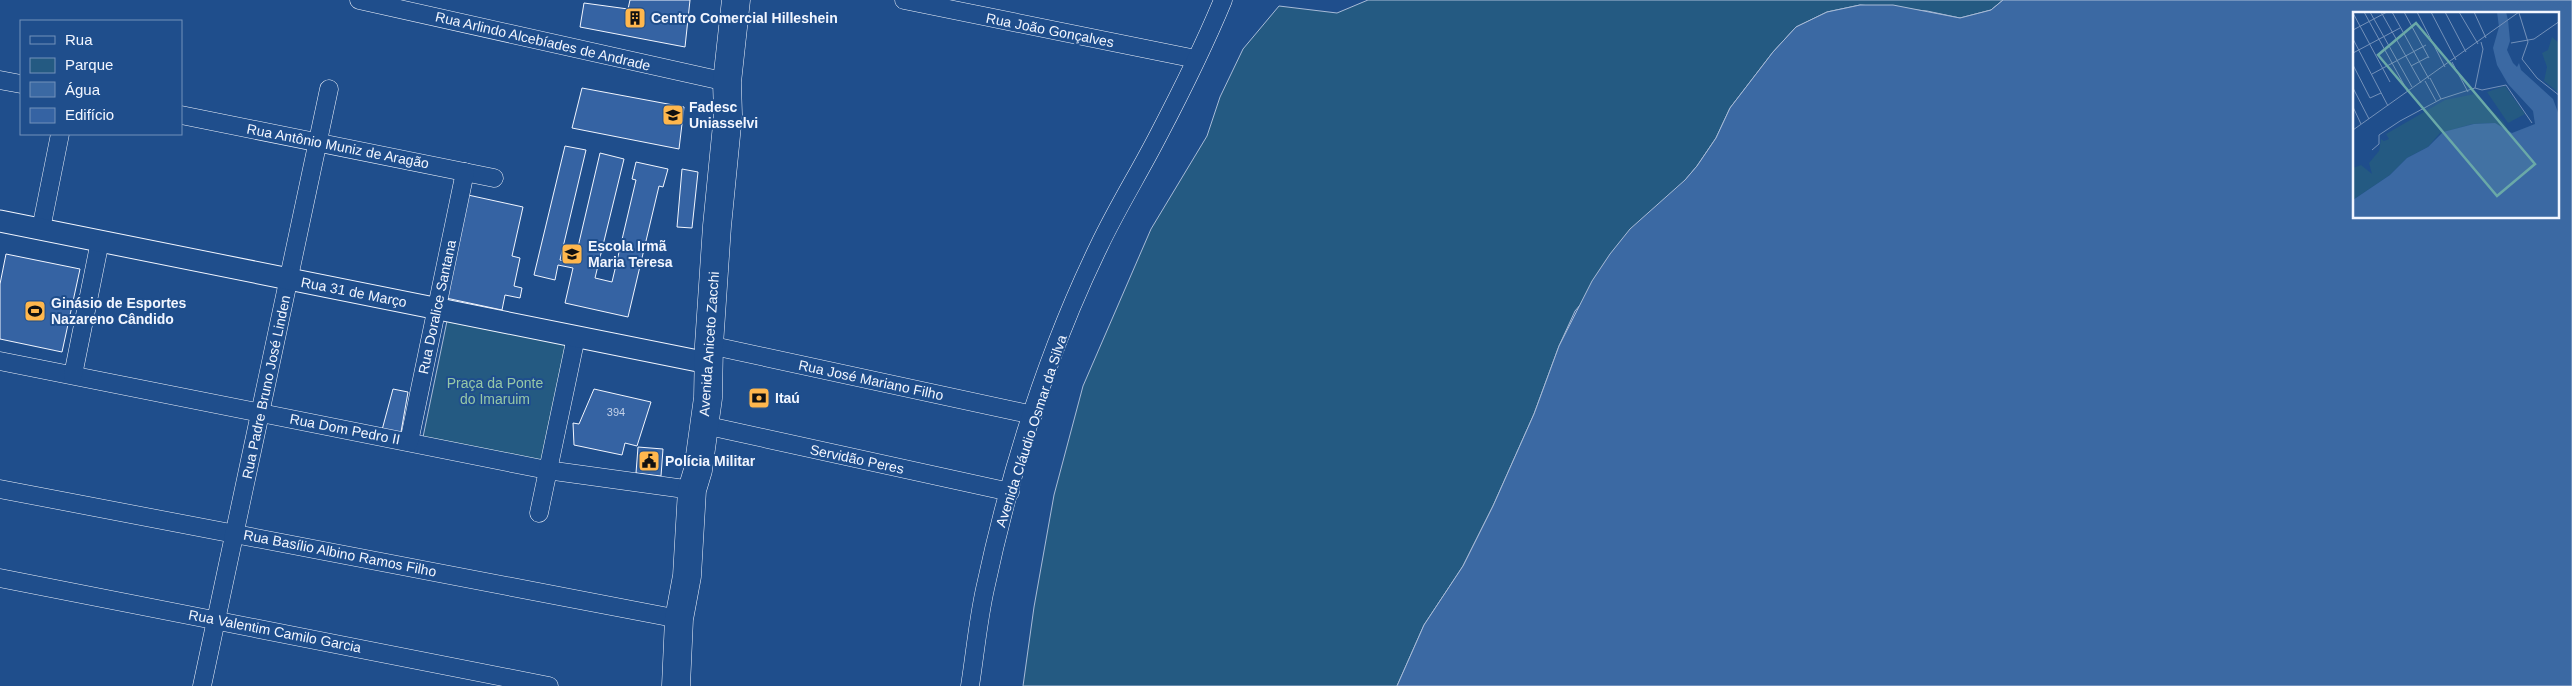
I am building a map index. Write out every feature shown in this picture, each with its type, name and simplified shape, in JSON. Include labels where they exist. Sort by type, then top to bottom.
[{"type":"main road","name":"Avenida Aniceto Zacchi","points":[[676,686],[679,619],[687,576],[692,490],[698,470],[708,398],[709,354],[728,115],[727,82],[736,0]]},
{"type":"street","name":"Rua Arlindo Alcebíades de Andrade","points":[[359,0],[727,82]]},
{"type":"street","name":"Rua João Gonçalves","points":[[904,0],[1196,59]]},
{"type":"street","name":"Avenida Cláudio Osmar da Silva","points":[[970,686],[985,591],[1010,492],[1033,415],[1064,326],[1120,202],[1158,137],[1223,0]]},
{"type":"street","points":[[0,80],[20,84]]},
{"type":"street","name":"Rua Padre Bruno José Linden","points":[[202,686],[234,532],[262,412],[288,279],[329,89]]},
{"type":"street","name":"Rua Antônio Muniz de Aragão","points":[[182,115],[494,178]]},
{"type":"street","points":[[41,230],[60,135]]},
{"type":"street","name":"Rua Doralice Santana","points":[[409,442],[465,172]]},
{"type":"street","name":"Rua 31 de Março","points":[[0,221],[576,337],[709,354]]},
{"type":"street","points":[[73,375],[100,241]]},
{"type":"street","points":[[539,513],[576,337]]},
{"type":"street","name":"Rua José Mariano Filho","points":[[709,354],[1033,415]]},
{"type":"street","name":"Rua Dom Pedro II","points":[[0,361],[547,470],[692,490]]},
{"type":"street","name":"Servidão Peres","points":[[704,425],[1010,492]]},
{"type":"street","name":"Rua Basílio Albino Ramos Filho","points":[[0,489],[234,532],[679,619]]},
{"type":"street","name":"Rua Valentim Camilo Garcia","points":[[0,578],[549,686]]},
{"type":"green space","points":[[1368,0],[2003,0],[1991,10],[1960,18],[1927,11],[1860,5],[1827,12],[1796,27],[1773,52],[1730,108],[1716,138],[1697,166],[1575,311],[1559,346],[1534,414],[1493,506],[1463,566],[1424,625],[1397,686],[1023,686],[1034,607],[1054,495],[1083,386],[1151,229],[1207,136],[1220,97],[1243,49],[1279,6],[1337,13]]},
{"type":"green space","name":"Praça da Ponte do Imaruim","points":[[447,321],[567,345],[543,462],[423,437]]},
{"type":"water","points":[[2003,0],[2572,0],[2572,686],[1397,686],[1424,625],[1463,566],[1493,506],[1534,414],[1559,346],[1592,281],[1630,229],[1685,180],[1697,166],[1716,138],[1730,108],[1773,52],[1796,27],[1827,12],[1860,5],[1893,5],[1960,18],[1991,10]]},
{"type":"building","name":"Centro Comercial Hilleshein","points":[[630,0],[690,0],[685,47],[580,27],[584,3],[628,9]]},
{"type":"building","points":[[582,88],[684,107],[679,149],[572,128]]},
{"type":"building","points":[[565,146],[586,150],[560,260],[574,264],[600,153],[624,159],[595,278],[612,282],[636,180],[632,179],[636,162],[668,169],[663,187],[659,186],[628,317],[565,303],[573,268],[558,265],[555,280],[534,275]]},
{"type":"building","points":[[682,169],[698,172],[692,228],[677,227]]},
{"type":"building","points":[[468,195],[523,207],[512,256],[520,258],[514,286],[522,288],[520,298],[505,295],[502,310],[446,298]]},
{"type":"building","name":"Ginásio de Esportes Nazareno Cândido","points":[[6,254],[80,269],[62,352],[0,339],[0,284]]},
{"type":"building","points":[[393,389],[408,392],[401,432],[382,430]]},
{"type":"building","points":[[594,389],[651,402],[637,446],[625,443],[622,455],[574,445],[573,423],[579,424]]},
{"type":"building","name":"Polícia Militar","points":[[638,447],[663,449],[661,476],[636,473]]},
{"type":"place","name":"Centro Comercial Hilleshein","points":[[635,18]]},
{"type":"place","name":"Fadesc Uniasselvi","points":[[673,115]]},
{"type":"place","name":"Escola Irmã Maria Teresa","points":[[572,254]]},
{"type":"place","name":"Ginásio de Esportes Nazareno Cândido","points":[[35,311]]},
{"type":"place","name":"Itaú","points":[[759,398]]},
{"type":"place","name":"Polícia Militar","points":[[649,461]]}]
